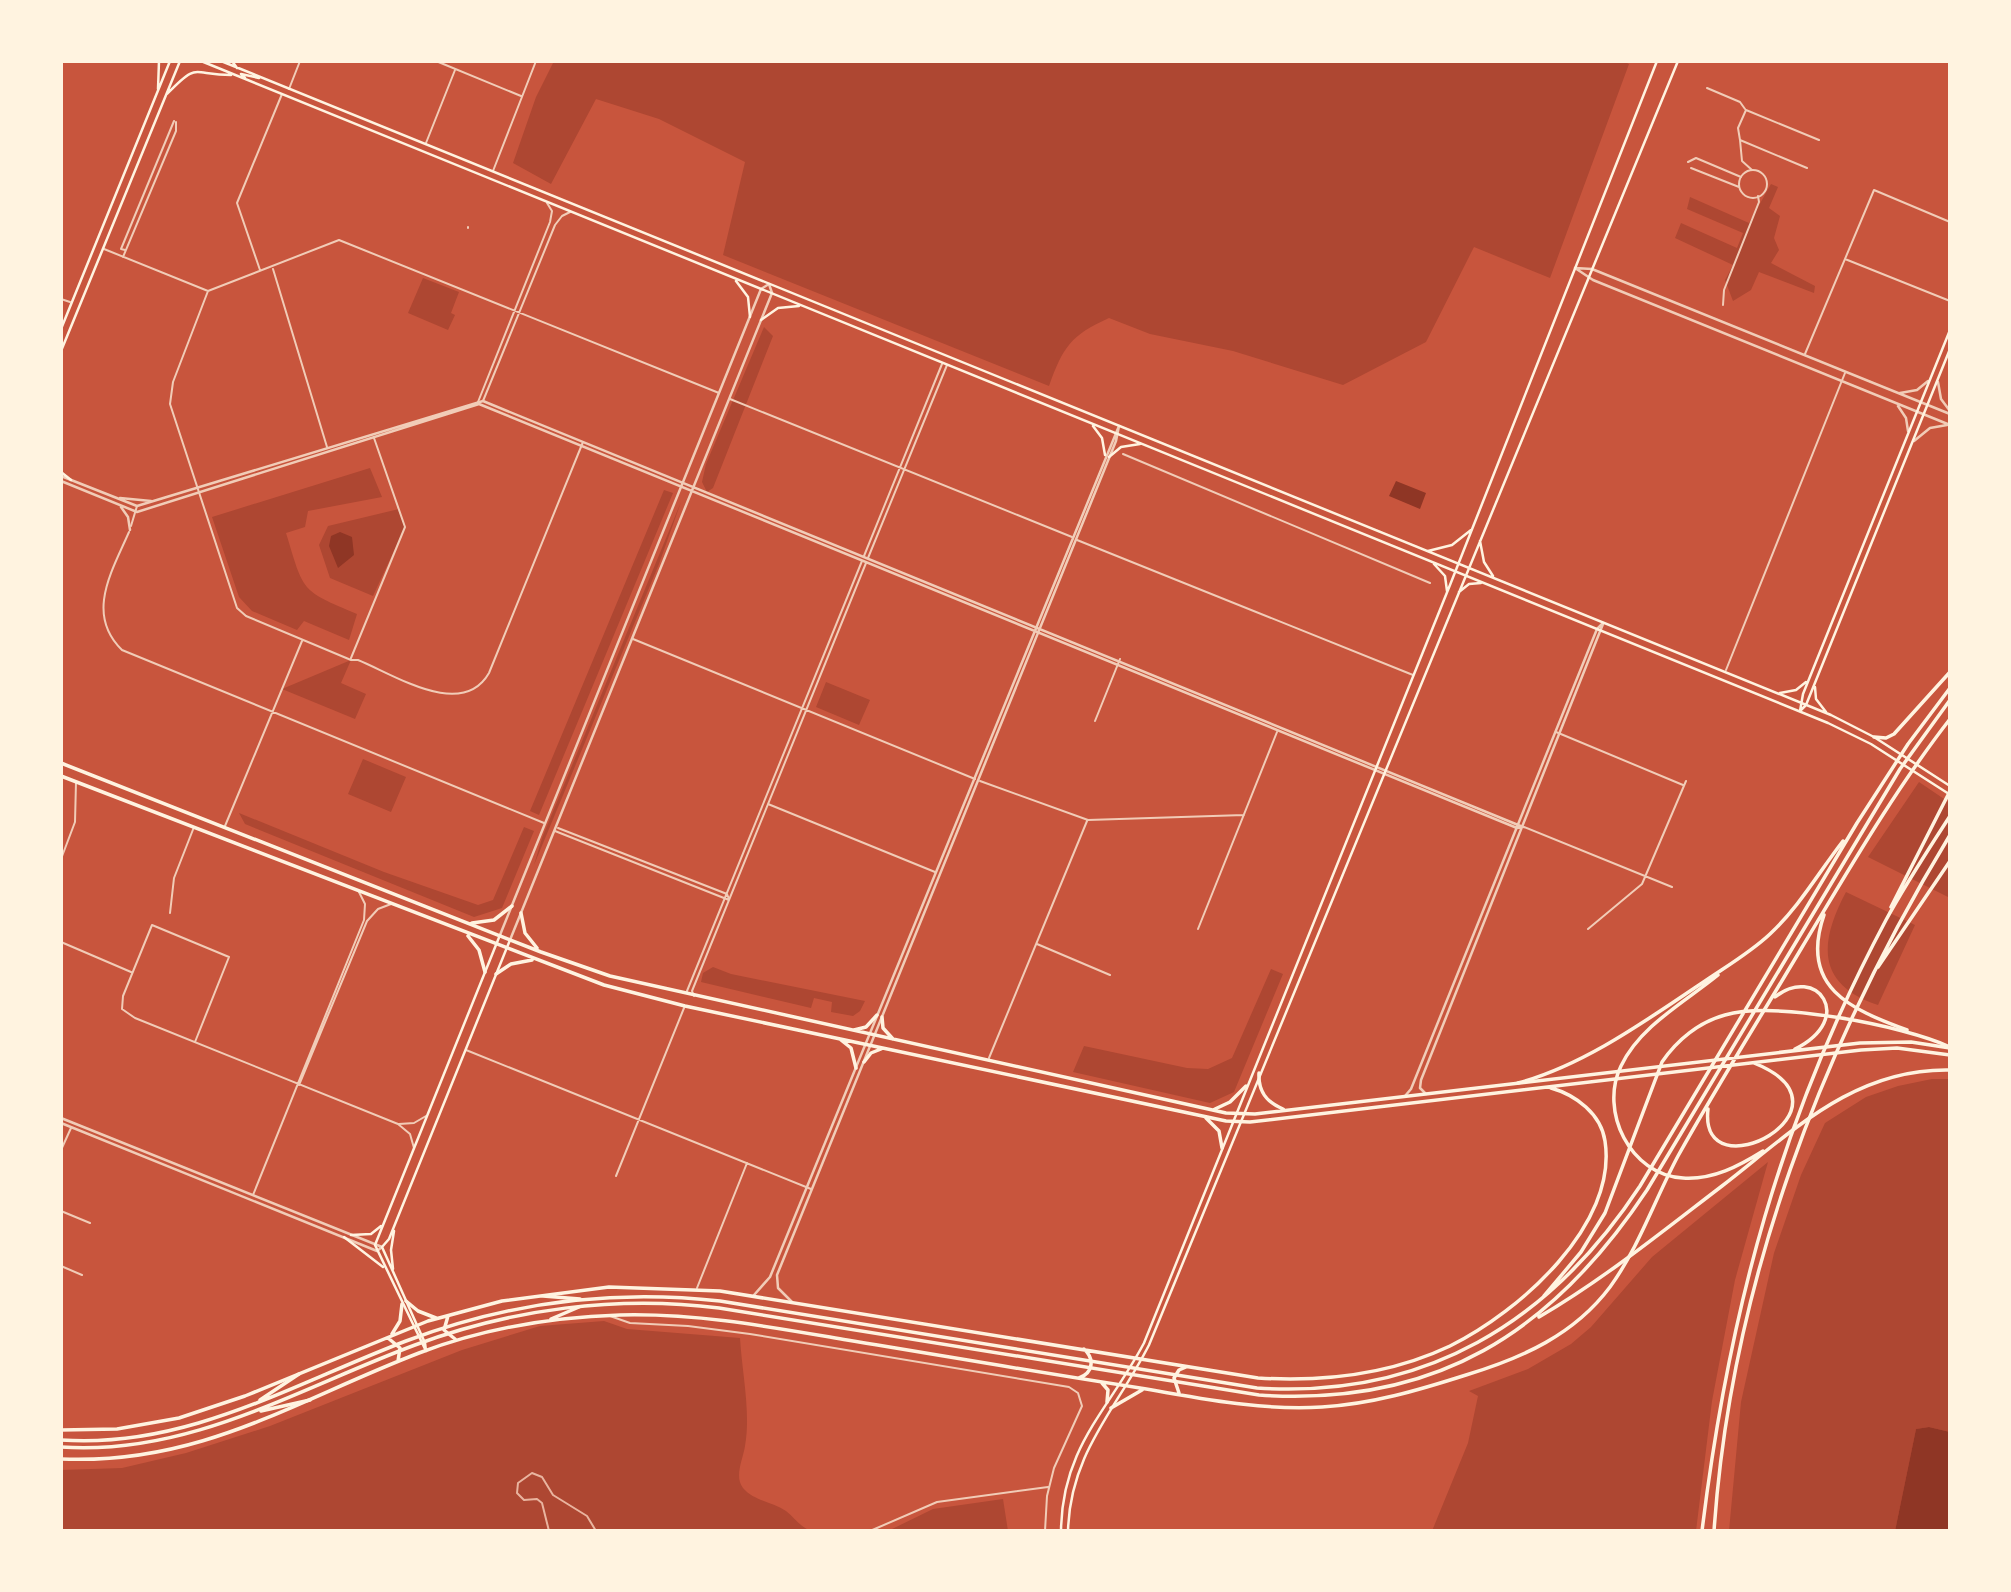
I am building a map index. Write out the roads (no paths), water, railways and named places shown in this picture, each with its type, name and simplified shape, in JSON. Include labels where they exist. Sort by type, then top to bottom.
[{"type":"main road","points":[[158,92],[159,61]]},
{"type":"main road","points":[[61,329],[170,61]]},
{"type":"main road","points":[[61,351],[180,61]]},
{"type":"main road","points":[[201,61],[1800,711],[1850,732],[1950,791]]},
{"type":"main road","points":[[221,61],[1799,702],[1874,737],[1950,791]]},
{"type":"main road","points":[[232,61],[237,68]]},
{"type":"main road","points":[[1061,1531],[1064,1494],[1073,1462],[1087,1432],[1136,1357],[1414,676],[1657,61]]},
{"type":"main road","points":[[1068,1531],[1072,1496],[1080,1464],[1093,1435],[1142,1359],[1678,61]]},
{"type":"main road","points":[[166,95],[185,75],[195,71],[234,75]]},
{"type":"main road","points":[[248,80],[241,74],[262,78]]},
{"type":"main road","points":[[730,276],[748,297],[750,317]]},
{"type":"main road","points":[[761,320],[785,306],[805,307]]},
{"type":"main road","points":[[1800,711],[1799,702],[1950,330]]},
{"type":"main road","points":[[1800,711],[1806,705],[1950,349]]},
{"type":"main road","points":[[1088,422],[1102,438],[1105,455]]},
{"type":"main road","points":[[1109,457],[1128,444],[1143,444]]},
{"type":"main road","points":[[61,474],[71,480]]},
{"type":"main road","points":[[1425,550],[1452,545],[1473,527]]},
{"type":"main road","points":[[1386,543],[1389,536]]},
{"type":"main road","points":[[1480,537],[1483,562],[1499,580]]},
{"type":"main road","points":[[1430,561],[1445,576],[1446,594]]},
{"type":"main road","points":[[1455,598],[1469,584],[1488,584]]},
{"type":"main road","points":[[1812,669],[1819,672]]},
{"type":"main road","points":[[1874,737],[1886,738],[1895,734],[1950,672]]},
{"type":"main road","points":[[1774,692],[1796,690],[1810,677]]},
{"type":"main road","points":[[1816,680],[1816,699],[1831,716]]},
{"type":"main road","points":[[534,1296],[583,1299],[703,1299],[1257,1388],[1320,1389],[1364,1384],[1407,1372],[1457,1352],[1501,1329],[1537,1304],[1571,1275],[1606,1234],[1640,1186],[1857,822],[1908,744],[1950,688]]},
{"type":"main road","points":[[1528,1323],[1577,1281],[1607,1247],[1647,1190],[1900,769],[1950,700]]},
{"type":"main road","points":[[61,1459],[122,1458],[179,1449],[239,1431],[397,1363],[458,1340],[542,1322],[608,1315],[718,1318],[1181,1395],[1280,1408],[1346,1405],[1404,1394],[1491,1367],[1538,1348],[1573,1325],[1611,1286],[1709,1103],[1827,906],[1910,775],[1950,719]]},
{"type":"main road","points":[[61,763],[510,940],[610,976],[1241,1115],[1892,1041],[1950,1048]]},
{"type":"main road","points":[[61,776],[604,985],[684,1006],[1232,1122],[1879,1048],[1950,1055]]},
{"type":"main road","points":[[1702,1531],[1724,1376],[1748,1272],[1774,1183],[1808,1089],[1912,862],[1950,791]]},
{"type":"main road","points":[[1886,919],[1950,816]]},
{"type":"main road","points":[[1743,1166],[1704,1177],[1674,1177],[1642,1161],[1624,1139],[1616,1120],[1614,1103],[1618,1074],[1631,1049],[1663,1017],[1779,926],[1857,822]]},
{"type":"main road","points":[[1714,1531],[1733,1387],[1754,1291],[1790,1171],[1828,1067],[1866,987],[1927,872],[1950,835]]},
{"type":"main road","points":[[1866,987],[1950,861]]},
{"type":"main road","points":[[467,922],[494,920],[512,906]]},
{"type":"main road","points":[[1827,906],[1817,950],[1823,975],[1831,989],[1854,1009],[1950,1048]]},
{"type":"main road","points":[[521,913],[525,933],[541,952]]},
{"type":"main road","points":[[464,932],[479,950],[485,972]]},
{"type":"main road","points":[[426,1351],[375,1245],[500,936]]},
{"type":"main road","points":[[391,1335],[400,1321],[404,1303],[382,1248],[396,1222],[510,940]]},
{"type":"main road","points":[[497,971],[517,962],[541,961]]},
{"type":"main road","points":[[488,965],[495,962],[497,971]]},
{"type":"main road","points":[[1769,1003],[1783,991],[1797,986],[1811,988],[1823,998],[1827,1012],[1825,1025],[1811,1041],[1791,1051]]},
{"type":"main road","points":[[1518,1083],[1571,1062],[1697,989]]},
{"type":"main road","points":[[1537,1304],[1581,1252],[1599,1224],[1668,1054],[1702,1024],[1725,1015],[1751,1011],[1833,1018],[1907,1030]]},
{"type":"main road","points":[[849,1030],[866,1027],[880,1016],[885,1032],[898,1041]]},
{"type":"main road","points":[[836,1038],[851,1048],[856,1068]]},
{"type":"main road","points":[[864,1062],[871,1053],[883,1048]]},
{"type":"main road","points":[[1709,1103],[1707,1124],[1712,1134],[1732,1147],[1752,1145],[1782,1125],[1792,1108],[1792,1094],[1777,1075],[1752,1062]]},
{"type":"main road","points":[[1008,1075],[1010,1066]]},
{"type":"main road","points":[[61,1447],[99,1448],[146,1443],[197,1432],[252,1413],[432,1339],[506,1318],[583,1306],[640,1304],[706,1307],[1259,1395],[1312,1397],[1365,1392],[1439,1372],[1487,1350],[1608,1271],[1832,1101],[1866,1084],[1904,1073],[1950,1070]]},
{"type":"main road","points":[[1259,1073],[1260,1087],[1265,1097],[1275,1106],[1288,1110]]},
{"type":"main road","points":[[1210,1110],[1230,1102],[1246,1086]]},
{"type":"main road","points":[[61,1430],[108,1430],[164,1422],[229,1403],[438,1318],[534,1296],[609,1287],[696,1289],[752,1296],[1188,1367],[1278,1379],[1347,1375],[1422,1358],[1453,1344],[1490,1322],[1526,1292],[1572,1245],[1590,1219],[1603,1185],[1606,1145],[1598,1120],[1574,1098],[1546,1087]]},
{"type":"main road","points":[[1160,1107],[1161,1099]]},
{"type":"main road","points":[[1205,1116],[1219,1131],[1222,1148]]},
{"type":"main road","points":[[395,1276],[391,1250],[396,1222]]},
{"type":"main road","points":[[351,1235],[371,1234],[383,1224]]},
{"type":"main road","points":[[344,1237],[364,1249],[387,1271]]},
{"type":"main road","points":[[61,1440],[109,1440],[160,1434],[250,1406],[419,1336],[505,1311],[583,1299]]},
{"type":"main road","points":[[404,1303],[438,1318]]},
{"type":"main road","points":[[542,1322],[583,1306]]},
{"type":"main road","points":[[450,1315],[444,1321],[444,1330],[458,1340]]},
{"type":"main road","points":[[385,1338],[396,1342],[400,1348],[401,1355],[397,1363]]},
{"type":"main road","points":[[1076,1378],[1085,1375],[1090,1368],[1090,1355],[1084,1349]]},
{"type":"main road","points":[[1181,1395],[1174,1388],[1174,1378],[1179,1370],[1188,1367]]},
{"type":"main road","points":[[250,1406],[299,1374]]},
{"type":"main road","points":[[1100,1382],[1108,1390],[1107,1402]]},
{"type":"main road","points":[[1111,1408],[1130,1394],[1145,1389]]},
{"type":"main road","points":[[252,1413],[310,1400]]},
{"type":"street","points":[[289,89],[300,61]]},
{"type":"street","points":[[436,61],[522,96]]},
{"type":"street","points":[[492,171],[537,61]]},
{"type":"street","points":[[425,144],[456,69]]},
{"type":"street","points":[[1707,88],[1740,102],[1746,110],[1819,141]]},
{"type":"street","points":[[261,271],[237,203],[282,94]]},
{"type":"street","points":[[1691,168],[1740,188],[1746,195],[1758,196],[1766,190],[1767,181],[1762,173],[1752,170],[1742,161],[1738,128],[1746,110]]},
{"type":"street","points":[[123,257],[126,251],[176,131],[175,122],[121,248],[126,251]]},
{"type":"street","points":[[1740,140],[1807,168]]},
{"type":"street","points":[[1688,162],[1696,159],[1742,177]]},
{"type":"street","points":[[1740,188],[1742,177],[1752,170]]},
{"type":"street","points":[[1805,355],[1874,190],[1950,222]]},
{"type":"street","points":[[1723,305],[1724,290],[1759,202],[1758,196]]},
{"type":"street","points":[[479,403],[550,222],[552,211],[546,202]]},
{"type":"street","points":[[61,481],[137,512],[198,490],[483,401],[555,225],[562,216],[572,212]]},
{"type":"street","points":[[103,248],[208,291],[339,240],[719,393]]},
{"type":"street","points":[[1845,259],[1950,301]]},
{"type":"street","points":[[272,267],[328,450]]},
{"type":"street","points":[[1575,268],[1592,269],[1950,412]]},
{"type":"street","points":[[1575,268],[1588,279],[1950,425]]},
{"type":"street","points":[[500,936],[761,289],[769,284],[772,293],[510,940]]},
{"type":"street","points":[[208,291],[170,393],[170,404],[237,608],[246,616],[351,660],[358,660],[443,695],[466,694],[480,686],[489,673],[583,443]]},
{"type":"street","points":[[61,299],[72,303]]},
{"type":"street","points":[[867,556],[942,363]]},
{"type":"street","points":[[682,994],[688,989],[802,708],[947,365]]},
{"type":"street","points":[[1725,672],[1845,372]]},
{"type":"street","points":[[1897,393],[1917,390],[1930,379]]},
{"type":"street","points":[[1938,379],[1939,393],[1950,412]]},
{"type":"street","points":[[729,399],[1414,676]]},
{"type":"street","points":[[483,401],[682,484],[1120,659],[1279,727]]},
{"type":"street","points":[[479,403],[583,443]]},
{"type":"street","points":[[1896,403],[1906,418],[1908,434]]},
{"type":"street","points":[[1912,443],[1930,428],[1950,425]]},
{"type":"street","points":[[880,1016],[973,778],[1119,426]]},
{"type":"street","points":[[752,1296],[768,1282],[856,1068],[940,875],[1109,457],[1116,433]]},
{"type":"street","points":[[351,660],[405,527],[373,436]]},
{"type":"street","points":[[1183,460],[1186,453]]},
{"type":"street","points":[[1123,454],[1430,583]]},
{"type":"street","points":[[71,480],[137,506],[198,490]]},
{"type":"street","points":[[693,488],[1038,632],[1672,887]]},
{"type":"street","points":[[109,495],[155,501]]},
{"type":"street","points":[[116,503],[126,512],[130,530]]},
{"type":"street","points":[[137,506],[137,512],[103,596],[103,619],[114,642],[133,657],[545,824]]},
{"type":"street","points":[[694,996],[692,991],[807,710],[864,561]]},
{"type":"street","points":[[1405,1096],[1411,1089],[1597,629],[1603,623]]},
{"type":"street","points":[[1426,1094],[1420,1088],[1421,1080],[1603,623]]},
{"type":"street","points":[[632,638],[978,780],[1088,820],[1244,815]]},
{"type":"street","points":[[225,827],[302,640]]},
{"type":"street","points":[[1095,722],[1120,659]]},
{"type":"street","points":[[1198,929],[1279,727]]},
{"type":"street","points":[[1556,732],[1684,786]]},
{"type":"street","points":[[61,859],[75,822],[75,781]]},
{"type":"street","points":[[1588,929],[1635,892],[1645,876],[1686,781]]},
{"type":"street","points":[[764,802],[940,875]]},
{"type":"street","points":[[988,1061],[1088,820]]},
{"type":"street","points":[[170,912],[173,877],[194,827]]},
{"type":"street","points":[[555,829],[727,894]]},
{"type":"street","points":[[555,829],[729,900]]},
{"type":"street","points":[[299,1085],[364,920],[365,904],[359,891]]},
{"type":"street","points":[[727,894],[729,900]]},
{"type":"street","points":[[252,1198],[367,921],[378,909],[392,904]]},
{"type":"street","points":[[195,1042],[229,957],[152,925],[122,1009],[135,1018],[398,1124],[410,1135],[414,1149]]},
{"type":"street","points":[[61,943],[133,973]]},
{"type":"street","points":[[1037,943],[1110,975]]},
{"type":"street","points":[[616,1176],[684,1006]]},
{"type":"street","points":[[794,1303],[781,1293],[776,1279],[864,1062],[868,1045]]},
{"type":"street","points":[[465,1050],[812,1190]]},
{"type":"street","points":[[398,1124],[414,1123],[427,1116]]},
{"type":"street","points":[[61,1118],[377,1251],[382,1248]]},
{"type":"street","points":[[61,1123],[382,1248]]},
{"type":"street","points":[[61,1150],[71,1127]]},
{"type":"street","points":[[696,1289],[747,1163]]},
{"type":"street","points":[[61,1211],[90,1223]]},
{"type":"street","points":[[61,1266],[82,1275]]},
{"type":"street","points":[[608,1315],[630,1323],[718,1329],[1069,1387],[1082,1401],[1079,1415],[1061,1451],[1049,1487],[1045,1531]]},
{"type":"street","points":[[1010,1377],[1012,1367]]},
{"type":"street","points":[[872,1530],[937,1502],[1049,1487]]},
{"type":"railway","points":[[549,1531],[542,1503],[537,1499],[524,1500],[517,1493],[518,1483],[532,1473],[542,1477],[553,1495],[587,1516],[596,1531]]}]
